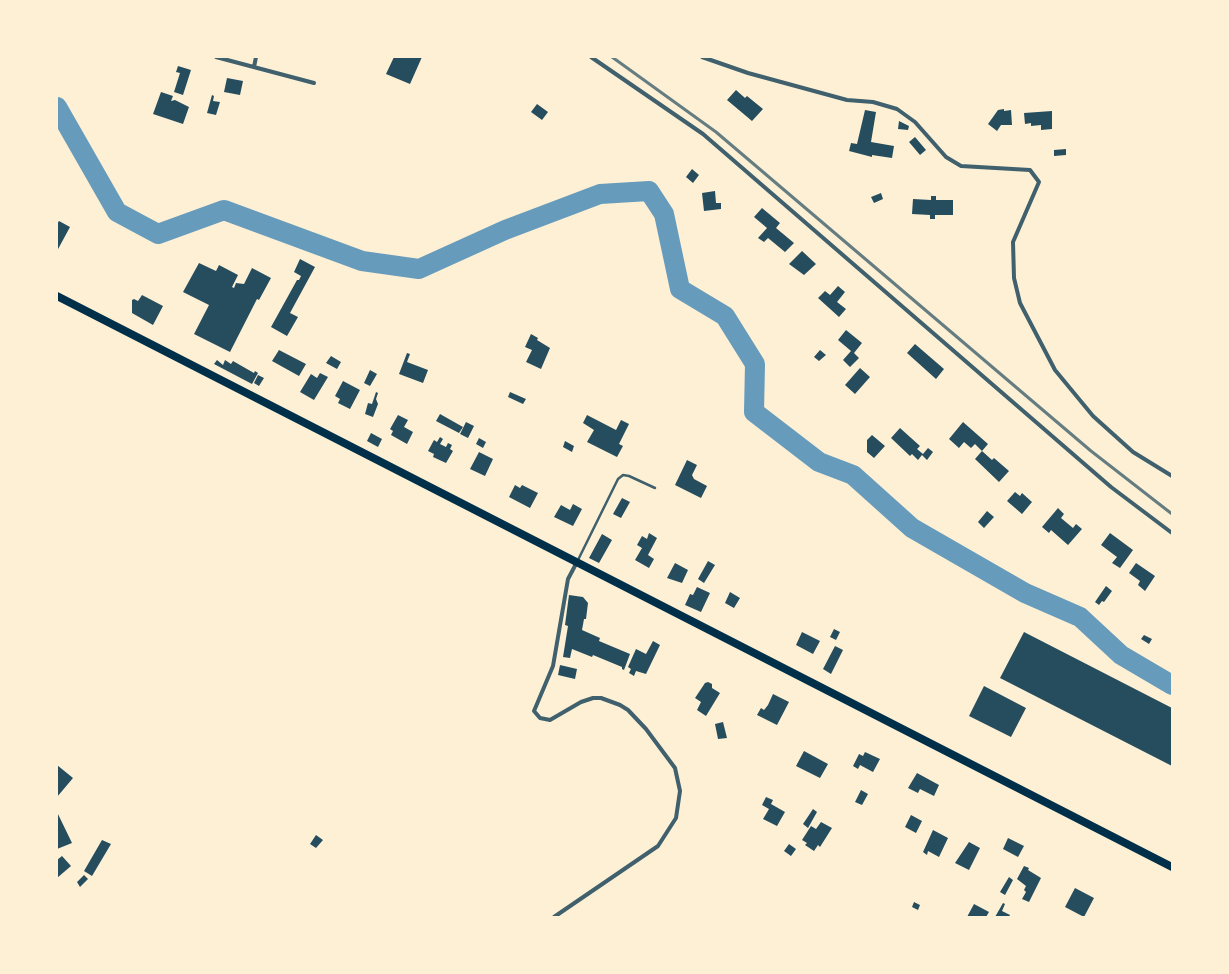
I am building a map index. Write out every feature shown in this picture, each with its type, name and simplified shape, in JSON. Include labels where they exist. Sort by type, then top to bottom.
[{"type":"main road","points":[[57,296],[1172,867]]},
{"type":"street","points":[[216,57],[314,83]]},
{"type":"street","points":[[254,67],[256,57]]},
{"type":"street","points":[[591,57],[703,134],[1111,487],[1172,533]]},
{"type":"street","points":[[702,57],[748,73],[824,94],[847,100],[873,102],[897,108],[915,122],[946,156],[961,166],[1030,170],[1039,182],[1013,242],[1014,278],[1020,303],[1055,370],[1093,416],[1133,452],[1172,476]]},
{"type":"street","points":[[554,917],[658,846],[676,818],[680,791],[675,768],[646,729],[628,710],[620,705],[601,698],[594,698],[581,702],[550,720],[540,718],[534,711],[553,666],[568,579],[576,562]]},
{"type":"lane","points":[[576,562],[618,478],[623,475],[629,476],[655,488]]},
{"type":"building","points":[[394,57],[422,57],[410,84],[386,74]]},
{"type":"building","points":[[178,66],[191,70],[183,95],[174,92],[180,73],[176,72]]},
{"type":"building","points":[[227,78],[243,81],[240,95],[224,92]]},
{"type":"building","points":[[736,90],[745,98],[747,96],[763,109],[752,121],[727,100]]},
{"type":"building","points":[[161,92],[173,96],[171,101],[175,100],[189,107],[183,124],[153,114]]},
{"type":"building","points":[[212,95],[214,96],[213,101],[220,102],[216,115],[207,113]]},
{"type":"building","points":[[537,104],[548,112],[542,120],[531,112]]},
{"type":"building","points":[[1004,109],[1004,111],[1011,110],[1012,125],[1001,125],[997,131],[988,124],[998,110]]},
{"type":"building","points":[[865,110],[876,112],[871,142],[894,146],[892,158],[872,155],[872,157],[849,151],[851,143],[857,144]]},
{"type":"building","points":[[1052,111],[1052,129],[1041,130],[1041,125],[1031,126],[1031,123],[1025,124],[1024,113]]},
{"type":"building","points":[[899,121],[909,126],[908,130],[898,129]]},
{"type":"building","points":[[915,137],[926,150],[920,155],[909,142]]},
{"type":"building","points":[[1066,149],[1066,155],[1054,156],[1054,150]]},
{"type":"building","points":[[692,169],[699,175],[693,183],[686,177]]},
{"type":"building","points":[[715,191],[716,203],[721,203],[721,209],[704,211],[702,193]]},
{"type":"building","points":[[881,193],[883,199],[874,203],[871,197]]},
{"type":"building","points":[[931,196],[936,196],[936,200],[953,200],[953,215],[935,215],[935,219],[930,219],[930,215],[912,214],[913,199],[931,200]]},
{"type":"building","points":[[762,208],[780,223],[776,228],[794,243],[785,252],[768,238],[764,242],[758,238],[767,228],[754,217]]},
{"type":"building","points":[[59,221],[70,227],[57,251],[57,224]]},
{"type":"building","points":[[802,251],[816,264],[804,275],[789,264]]},
{"type":"building","points":[[300,259],[315,267],[290,313],[298,317],[287,336],[271,327],[297,280],[299,280],[301,276],[294,272]]},
{"type":"building","points":[[199,263],[216,271],[219,265],[238,275],[232,287],[234,288],[236,283],[244,284],[252,268],[271,278],[259,300],[257,299],[230,352],[194,334],[209,305],[183,292]]},
{"type":"building","points":[[838,286],[845,292],[837,302],[846,309],[839,317],[818,298],[825,291],[830,295]]},
{"type":"building","points":[[142,295],[163,306],[153,325],[132,313],[132,300],[134,299],[138,301]]},
{"type":"building","points":[[846,330],[862,343],[854,353],[859,358],[850,367],[843,360],[851,351],[838,340]]},
{"type":"building","points":[[531,334],[538,338],[537,340],[550,348],[541,369],[526,362],[532,350],[525,347]]},
{"type":"building","points":[[915,344],[944,369],[936,379],[907,353]]},
{"type":"building","points":[[279,350],[306,364],[299,376],[272,361]]},
{"type":"building","points":[[820,350],[826,355],[819,361],[814,357]]},
{"type":"building","points":[[407,353],[410,354],[407,362],[428,370],[423,383],[399,374]]},
{"type":"building","points":[[331,356],[341,362],[337,369],[326,363]]},
{"type":"building","points":[[217,360],[223,365],[225,360],[231,364],[233,361],[254,373],[255,371],[258,373],[252,384],[214,364]]},
{"type":"building","points":[[860,368],[870,377],[855,394],[845,385]]},
{"type":"building","points":[[370,370],[377,374],[370,386],[364,383]]},
{"type":"building","points":[[320,373],[328,377],[314,400],[300,392],[311,374],[317,378]]},
{"type":"building","points":[[258,375],[264,378],[259,386],[254,383]]},
{"type":"building","points":[[343,381],[360,390],[350,409],[338,403],[340,399],[335,396]]},
{"type":"building","points":[[376,392],[378,393],[376,399],[378,404],[373,417],[365,414],[368,403],[372,404]]},
{"type":"building","points":[[510,392],[526,399],[523,404],[508,397]]},
{"type":"building","points":[[440,414],[463,427],[459,433],[436,421]]},
{"type":"building","points":[[398,415],[408,420],[404,427],[413,432],[407,444],[391,435],[393,431],[390,429]]},
{"type":"building","points":[[587,415],[616,430],[621,420],[629,424],[619,444],[623,446],[617,457],[587,442],[594,430],[583,423]]},
{"type":"building","points":[[466,422],[474,426],[468,438],[460,434]]},
{"type":"building","points":[[963,422],[988,444],[982,451],[975,444],[971,448],[964,442],[959,448],[949,439]]},
{"type":"building","points":[[900,428],[920,446],[917,449],[923,454],[928,448],[933,452],[927,460],[922,455],[918,460],[912,454],[910,456],[891,438]]},
{"type":"building","points":[[371,433],[382,439],[378,447],[367,441]]},
{"type":"building","points":[[872,435],[885,446],[874,458],[867,452],[867,440]]},
{"type":"building","points":[[440,437],[443,439],[440,444],[446,447],[448,443],[452,445],[450,449],[453,451],[446,463],[433,457],[434,454],[428,451],[434,440],[437,442]]},
{"type":"building","points":[[479,438],[486,442],[483,448],[476,444]]},
{"type":"building","points":[[565,441],[574,446],[572,452],[563,447]]},
{"type":"building","points":[[982,451],[992,460],[994,458],[1009,471],[999,482],[975,459]]},
{"type":"building","points":[[479,452],[493,459],[485,476],[470,469]]},
{"type":"building","points":[[687,460],[697,465],[692,475],[694,479],[707,486],[701,498],[675,485]]},
{"type":"building","points":[[515,485],[520,488],[522,485],[538,493],[530,508],[509,497]]},
{"type":"building","points":[[1015,492],[1020,496],[1022,493],[1032,502],[1022,514],[1007,501]]},
{"type":"building","points":[[622,498],[630,502],[621,518],[613,514]]},
{"type":"building","points":[[573,504],[582,509],[573,526],[554,517],[561,505],[570,510]]},
{"type":"building","points":[[1058,508],[1064,514],[1061,518],[1073,528],[1076,524],[1082,529],[1068,545],[1051,530],[1049,533],[1042,527]]},
{"type":"building","points":[[987,511],[994,517],[984,528],[978,522]]},
{"type":"building","points":[[649,533],[657,538],[648,555],[654,559],[649,568],[635,560],[642,548],[637,545],[642,536],[647,539]]},
{"type":"building","points":[[1110,533],[1133,550],[1120,568],[1112,563],[1117,557],[1101,545]]},
{"type":"building","points":[[602,534],[612,540],[599,563],[589,558]]},
{"type":"building","points":[[708,561],[715,565],[704,583],[698,579]]},
{"type":"building","points":[[675,563],[688,570],[682,583],[667,578]]},
{"type":"building","points":[[1136,563],[1155,576],[1145,591],[1138,585],[1140,581],[1129,573]]},
{"type":"building","points":[[1106,586],[1112,591],[1104,602],[1102,601],[1099,605],[1095,602]]},
{"type":"building","points":[[697,587],[710,593],[701,612],[685,605],[690,594],[693,595]]},
{"type":"building","points":[[730,592],[740,598],[734,608],[725,603]]},
{"type":"building","points":[[569,595],[583,597],[588,603],[586,619],[584,619],[582,630],[600,638],[599,641],[630,654],[624,670],[622,667],[593,655],[592,657],[572,649],[570,658],[563,657],[568,626],[565,625]]},
{"type":"building","points":[[834,629],[840,632],[836,640],[830,637]]},
{"type":"building","points":[[802,632],[820,641],[813,654],[796,645]]},
{"type":"building","points":[[1024,632],[1172,708],[1172,766],[1000,678]]},
{"type":"building","points":[[1144,635],[1152,639],[1149,644],[1141,639]]},
{"type":"building","points":[[653,641],[660,645],[646,674],[636,671],[634,676],[629,673],[631,669],[628,667],[636,649],[646,654]]},
{"type":"building","points":[[835,646],[843,650],[831,674],[823,669]]},
{"type":"building","points":[[560,665],[577,669],[575,679],[558,675]]},
{"type":"building","points":[[708,682],[712,684],[712,688],[720,693],[706,716],[697,710],[701,702],[695,698],[705,683]]},
{"type":"building","points":[[984,686],[1026,708],[1011,737],[969,716]]},
{"type":"building","points":[[773,694],[789,702],[777,725],[757,715],[761,708],[764,710],[768,705]]},
{"type":"building","points":[[723,722],[727,738],[718,739],[715,724]]},
{"type":"building","points":[[804,751],[828,764],[820,778],[796,766]]},
{"type":"building","points":[[865,752],[880,759],[873,772],[860,765],[858,769],[853,766],[859,754],[863,756]]},
{"type":"building","points":[[57,765],[73,778],[57,797]]},
{"type":"building","points":[[917,773],[939,785],[934,796],[920,789],[918,793],[908,788]]},
{"type":"building","points":[[861,790],[868,794],[862,805],[855,802]]},
{"type":"building","points":[[766,797],[773,800],[771,804],[785,812],[777,826],[763,819],[769,809],[762,805]]},
{"type":"building","points":[[813,809],[817,812],[808,828],[803,824]]},
{"type":"building","points":[[57,812],[72,843],[57,849]]},
{"type":"building","points":[[911,815],[922,821],[916,833],[905,827]]},
{"type":"building","points":[[821,822],[832,828],[820,847],[818,845],[814,851],[805,845],[807,843],[802,840],[811,826],[816,829]]},
{"type":"building","points":[[933,830],[948,838],[939,857],[928,851],[927,855],[923,852]]},
{"type":"building","points":[[316,835],[323,840],[316,848],[310,844]]},
{"type":"building","points":[[1008,838],[1024,846],[1018,857],[1003,849]]},
{"type":"building","points":[[102,840],[111,844],[92,876],[84,871]]},
{"type":"building","points":[[969,842],[980,848],[969,870],[955,863]]},
{"type":"building","points":[[789,844],[796,849],[791,856],[784,851]]},
{"type":"building","points":[[62,856],[71,866],[57,878],[57,860]]},
{"type":"building","points":[[1024,866],[1029,868],[1028,870],[1041,878],[1029,902],[1022,899],[1026,892],[1024,890],[1026,886],[1017,879]]},
{"type":"building","points":[[84,875],[88,879],[80,887],[77,882]]},
{"type":"building","points":[[1009,877],[1013,880],[1005,895],[1000,892]]},
{"type":"building","points":[[1075,888],[1094,898],[1084,917],[1065,907]]},
{"type":"building","points":[[914,902],[920,905],[918,910],[912,907]]},
{"type":"building","points":[[1003,903],[1005,904],[1002,911],[1010,915],[1009,917],[995,917]]},
{"type":"building","points":[[974,904],[989,912],[986,917],[967,917]]},
{"type":"waterway","points":[[57,107],[117,212],[158,234],[224,210],[362,261],[419,269],[505,230],[600,194],[649,191],[664,214],[680,289],[725,316],[755,364],[754,412],[819,462],[853,475],[912,528],[1025,593],[1080,617],[1121,655],[1172,685]]},
{"type":"railway","points":[[612,57],[716,132],[1091,451],[1172,514]]}]
